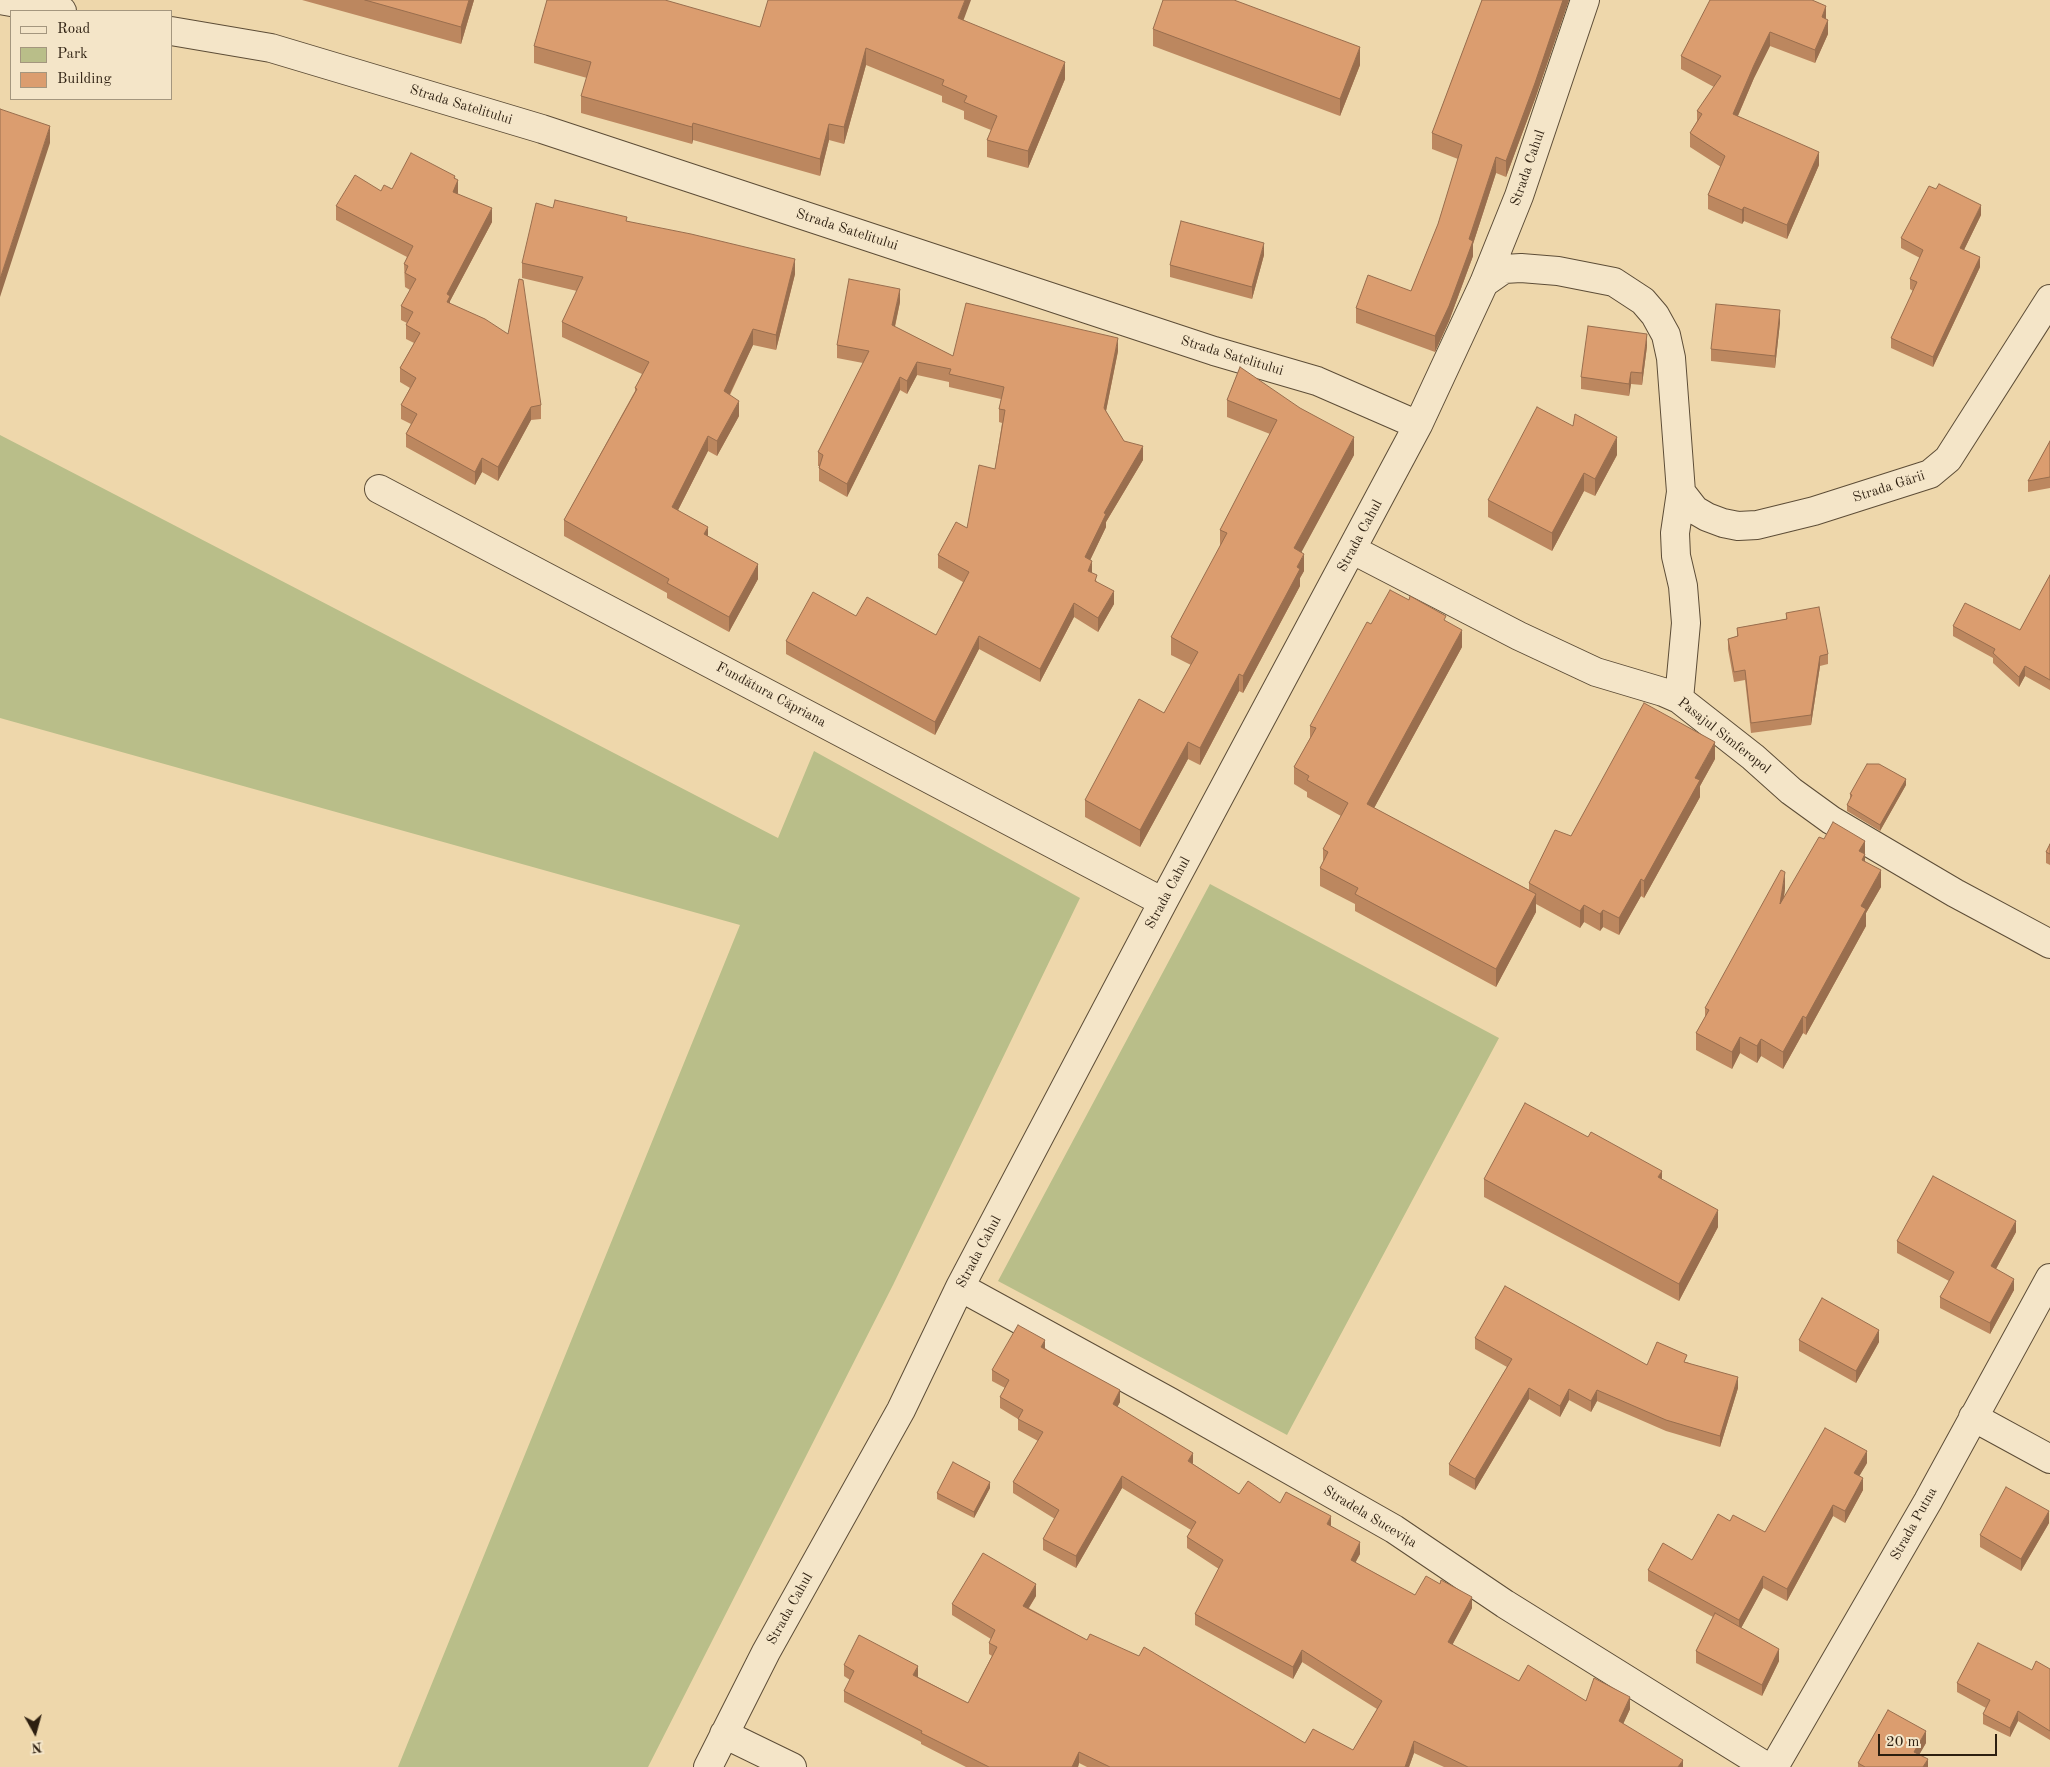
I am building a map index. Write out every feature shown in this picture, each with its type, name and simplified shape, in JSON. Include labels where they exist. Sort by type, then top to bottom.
[{"type":"street","points":[[0,0],[56,10]]},
{"type":"street","name":"Strada Cahul","points":[[708,1767],[766,1652],[902,1410],[960,1288],[1163,902],[1418,426],[1484,283],[1519,196],[1585,0]]},
{"type":"street","name":"Strada Satelitului","points":[[172,31],[270,48],[542,129],[1214,351],[1316,381],[1418,426]]},
{"type":"street","points":[[1484,283],[1504,269],[1544,270],[1580,274],[1614,282],[1643,301],[1655,314],[1666,334],[1671,358],[1681,492],[1675,541],[1686,623],[1679,699]]},
{"type":"street","name":"Strada Gării","points":[[1681,492],[1695,510],[1707,517],[1738,526],[1757,526],[1814,511],[1930,474],[1948,459],[2050,299]]},
{"type":"street","name":"Fundătura Căpriana","points":[[379,488],[1163,902]]},
{"type":"street","name":"Pasajul Simferopol","points":[[1353,550],[1519,636],[1596,672],[1663,692],[1679,699],[1831,820],[1955,893],[2050,944]]},
{"type":"street","name":"Strada Putna","points":[[1774,1767],[1923,1510],[2050,1278]]},
{"type":"street","name":"Stradela Sucevița","points":[[960,1288],[1161,1397],[1394,1529],[1513,1609],[1767,1767]]},
{"type":"street","points":[[1973,1416],[2050,1459]]},
{"type":"street","points":[[724,1734],[792,1767]]},
{"type":"green space","points":[[0,435],[778,838],[814,751],[1080,898],[893,1285],[648,1767],[398,1767],[740,925],[0,718]]},
{"type":"green space","points":[[1210,884],[1499,1038],[1287,1435],[998,1281]]},
{"type":"building","points":[[365,0],[469,0],[461,27]]},
{"type":"building","points":[[547,0],[665,0],[760,27],[768,0],[965,0],[958,18],[1065,62],[1028,151],[987,140],[997,116],[964,102],[967,96],[942,85],[944,80],[866,48],[844,127],[829,124],[820,159],[693,123],[692,127],[581,96],[591,62],[534,46]]},
{"type":"building","points":[[1163,0],[1234,0],[1360,47],[1340,99],[1153,29]]},
{"type":"building","points":[[1482,0],[1563,0],[1506,161],[1496,157],[1469,239],[1473,241],[1449,306],[1435,336],[1356,308],[1368,275],[1411,291],[1438,224],[1462,145],[1432,133]]},
{"type":"building","points":[[1710,0],[1812,0],[1826,6],[1822,17],[1828,20],[1815,50],[1770,32],[1733,114],[1819,152],[1787,225],[1744,207],[1742,210],[1708,195],[1725,156],[1690,133],[1702,114],[1697,111],[1721,76],[1681,56]]},
{"type":"building","points":[[0,109],[50,126],[0,279]]},
{"type":"building","points":[[411,153],[455,176],[454,178],[458,180],[453,192],[492,208],[447,294],[450,296],[447,302],[485,319],[508,334],[519,279],[523,280],[541,405],[531,407],[498,467],[482,458],[475,472],[406,434],[417,414],[401,405],[416,378],[400,368],[420,333],[406,325],[413,312],[401,306],[416,279],[405,273],[408,266],[404,264],[413,246],[336,206],[355,175],[381,191],[384,185],[392,189]]},
{"type":"building","points":[[1939,184],[1981,205],[1960,248],[1980,257],[1933,357],[1891,338],[1917,282],[1910,279],[1923,250],[1901,238],[1929,186],[1936,189]]},
{"type":"building","points":[[555,200],[627,217],[626,221],[691,234],[795,259],[776,335],[753,329],[724,391],[739,401],[717,441],[708,436],[672,507],[708,527],[704,534],[758,564],[729,617],[667,583],[669,579],[564,520],[637,389],[635,388],[649,362],[562,322],[583,277],[522,263],[536,203],[553,208]]},
{"type":"building","points":[[1181,221],[1264,243],[1252,287],[1170,265]]},
{"type":"building","points":[[849,279],[900,289],[892,325],[953,356],[966,303],[1118,338],[1104,408],[1124,441],[1143,446],[1104,513],[1106,514],[1085,557],[1092,561],[1088,571],[1097,575],[1095,581],[1114,591],[1098,618],[1074,603],[1040,669],[979,636],[935,722],[786,641],[813,592],[856,616],[867,597],[936,635],[969,572],[938,555],[956,522],[967,528],[979,465],[995,469],[1005,410],[999,409],[1004,387],[949,374],[951,369],[917,362],[907,381],[900,377],[847,484],[819,468],[823,455],[818,452],[869,351],[837,345]]},
{"type":"building","points":[[1716,304],[1780,310],[1775,356],[1711,349]]},
{"type":"building","points":[[1588,326],[1647,334],[1642,373],[1631,372],[1629,384],[1581,377]]},
{"type":"building","points":[[1240,367],[1300,408],[1354,437],[1294,548],[1304,554],[1297,567],[1300,569],[1243,676],[1239,674],[1200,748],[1188,742],[1140,830],[1085,800],[1139,699],[1164,713],[1198,652],[1171,637],[1227,533],[1220,530],[1277,420],[1227,400]]},
{"type":"building","points":[[1537,407],[1573,426],[1575,414],[1617,437],[1595,479],[1584,473],[1552,533],[1488,500]]},
{"type":"building","points":[[2050,441],[2050,477],[2028,481]]},
{"type":"building","points":[[2050,575],[2050,680],[2025,666],[2019,677],[1993,653],[1995,649],[1953,626],[1965,603],[2020,630]]},
{"type":"building","points":[[1390,590],[1409,600],[1410,596],[1446,616],[1444,620],[1462,630],[1367,804],[1536,894],[1496,969],[1355,894],[1358,888],[1320,868],[1328,852],[1323,849],[1348,803],[1307,780],[1309,776],[1294,767],[1316,728],[1310,726],[1367,622],[1371,624]]},
{"type":"building","points":[[1819,607],[1828,654],[1820,656],[1811,715],[1751,723],[1745,670],[1734,672],[1728,639],[1738,636],[1737,628],[1787,619],[1786,613]]},
{"type":"building","points":[[1644,703],[1715,742],[1695,778],[1700,780],[1644,881],[1641,879],[1619,918],[1603,910],[1600,914],[1584,905],[1580,911],[1529,883],[1555,830],[1571,836]]},
{"type":"building","points":[[1867,764],[1879,764],[1906,779],[1880,825],[1847,805],[1852,795],[1850,794]]},
{"type":"building","points":[[1833,822],[1865,841],[1859,851],[1865,854],[1862,860],[1881,870],[1861,906],[1866,909],[1806,1018],[1803,1016],[1783,1052],[1761,1039],[1757,1046],[1740,1037],[1732,1052],[1696,1033],[1709,1010],[1705,1008],[1781,870],[1785,872],[1780,904],[1819,837],[1824,839]]},
{"type":"building","points":[[2050,844],[2050,854],[2046,852]]},
{"type":"building","points":[[1525,1103],[1588,1137],[1591,1132],[1662,1171],[1658,1177],[1718,1210],[1679,1284],[1484,1179]]},
{"type":"building","points":[[1933,1176],[2016,1221],[1991,1266],[2014,1279],[1990,1323],[1940,1297],[1954,1272],[1897,1241]]},
{"type":"building","points":[[1505,1286],[1647,1365],[1657,1342],[1687,1355],[1684,1362],[1738,1377],[1720,1436],[1666,1420],[1597,1390],[1591,1401],[1569,1389],[1560,1406],[1529,1388],[1475,1479],[1449,1464],[1512,1359],[1475,1338]]},
{"type":"building","points":[[1822,1298],[1879,1330],[1856,1371],[1799,1340]]},
{"type":"building","points":[[1018,1325],[1045,1340],[1041,1347],[1120,1390],[1113,1404],[1193,1453],[1188,1461],[1239,1494],[1248,1481],[1280,1503],[1286,1492],[1331,1516],[1327,1524],[1360,1542],[1351,1560],[1415,1595],[1426,1576],[1440,1584],[1441,1580],[1472,1597],[1448,1642],[1519,1681],[1528,1665],[1586,1701],[1594,1678],[1630,1697],[1619,1721],[1683,1760],[1678,1767],[1468,1767],[1414,1741],[1405,1767],[1110,1767],[1079,1752],[1072,1767],[989,1767],[844,1691],[854,1671],[844,1665],[859,1635],[918,1666],[913,1675],[968,1703],[997,1647],[989,1643],[995,1630],[952,1604],[983,1553],[1036,1584],[1023,1606],[1087,1640],[1090,1634],[1139,1656],[1144,1647],[1305,1743],[1313,1729],[1353,1750],[1382,1701],[1302,1650],[1293,1667],[1195,1614],[1223,1560],[1187,1537],[1196,1522],[1122,1476],[1076,1556],[1043,1539],[1059,1510],[1013,1482],[1043,1432],[1018,1419],[1023,1410],[1000,1397],[1009,1380],[992,1370]]},
{"type":"building","points":[[1825,1428],[1867,1451],[1854,1473],[1863,1478],[1845,1511],[1833,1505],[1787,1589],[1763,1576],[1739,1620],[1648,1570],[1663,1543],[1692,1560],[1718,1514],[1730,1521],[1733,1515],[1765,1532]]},
{"type":"building","points":[[953,1462],[990,1482],[974,1512],[937,1493]]},
{"type":"building","points":[[2006,1487],[2049,1511],[2021,1559],[1980,1535]]},
{"type":"building","points":[[1715,1613],[1779,1649],[1762,1685],[1696,1651]]},
{"type":"building","points":[[1978,1643],[2032,1670],[2036,1661],[2050,1669],[2050,1731],[2018,1711],[2010,1728],[1983,1714],[1990,1700],[1957,1683]]},
{"type":"building","points":[[1888,1710],[1926,1731],[1914,1752],[1928,1759],[1923,1767],[1865,1767],[1858,1763]]}]
